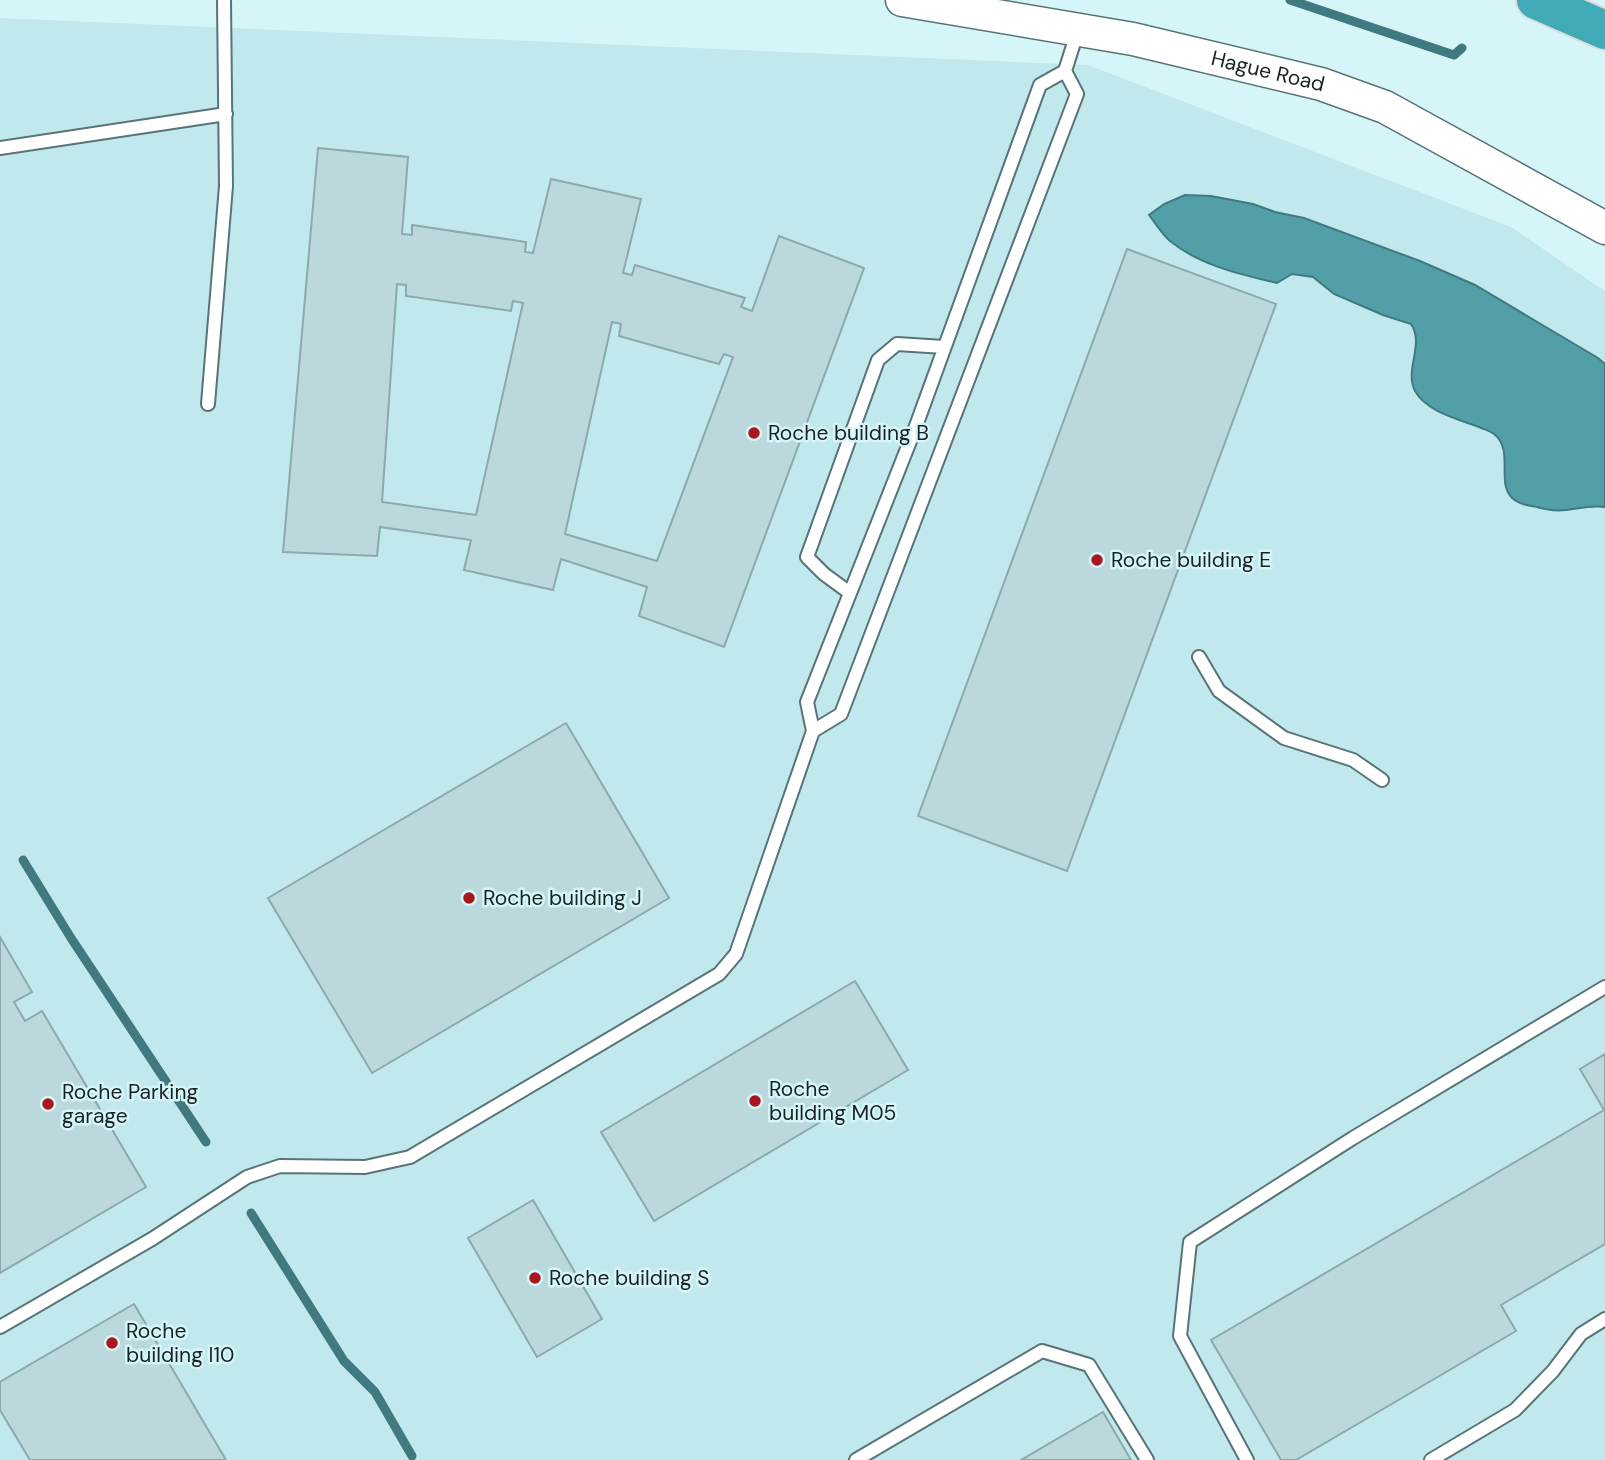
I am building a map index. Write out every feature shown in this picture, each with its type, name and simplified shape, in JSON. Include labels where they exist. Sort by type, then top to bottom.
[{"type":"highway","points":[[1536,0],[1605,30]]},
{"type":"street","name":"Hague Road","points":[[902,0],[1133,39],[1321,84],[1385,107],[1605,228]]},
{"type":"lane","points":[[208,404],[226,186],[223,0]]},
{"type":"lane","points":[[0,1327],[152,1239],[247,1177],[280,1166],[365,1167],[410,1157],[719,974],[736,954],[813,731],[807,702],[944,347],[1040,85],[1065,71],[1078,29]]},
{"type":"lane","points":[[813,731],[841,714],[846,701],[1077,94],[1065,71]]},
{"type":"lane","points":[[0,148],[226,114]]},
{"type":"lane","points":[[850,593],[824,574],[807,557],[878,360],[897,344],[944,347]]},
{"type":"lane","points":[[1199,657],[1219,691],[1284,738],[1353,760],[1382,780]]},
{"type":"lane","points":[[1247,1460],[1180,1336],[1190,1242],[1353,1138],[1605,987]]},
{"type":"lane","points":[[1431,1460],[1514,1410],[1553,1371],[1581,1334],[1605,1320]]},
{"type":"lane","points":[[856,1460],[1042,1352],[1089,1366],[1146,1460]]},
{"type":"shaded area","points":[[0,18],[1088,65],[1511,227],[1605,291],[1605,1460],[0,1460]]},
{"type":"water","points":[[1185,195],[1211,196],[1253,204],[1304,218],[1420,261],[1475,285],[1598,358],[1605,364],[1605,507],[1556,510],[1516,501],[1509,495],[1506,487],[1503,450],[1494,434],[1435,410],[1415,391],[1412,374],[1416,340],[1411,324],[1334,294],[1313,277],[1292,274],[1277,283],[1221,268],[1182,250],[1170,241],[1149,215],[1164,204]]},
{"type":"building","name":"Roche building B","points":[[318,148],[408,157],[402,234],[412,235],[412,225],[526,242],[525,252],[533,253],[551,179],[641,199],[623,273],[632,275],[635,265],[745,298],[741,307],[752,311],[779,236],[864,268],[724,647],[639,616],[647,587],[561,559],[553,590],[464,570],[471,540],[380,527],[377,556],[283,552]],"holes":[[[397,284],[406,285],[406,296],[511,311],[513,301],[523,303],[476,515],[382,502]],[[612,322],[621,324],[619,336],[719,364],[724,354],[733,357],[657,561],[565,534]]]},
{"type":"building","name":"Roche building E","points":[[1127,249],[1276,304],[1067,871],[918,816]]},
{"type":"building","name":"Roche building J","points":[[566,723],[669,898],[372,1073],[268,898]]},
{"type":"building","name":"Roche Parking garage","points":[[0,937],[32,992],[14,1002],[25,1021],[42,1011],[146,1187],[0,1273]]},
{"type":"building","name":"Roche building M05","points":[[855,981],[908,1070],[654,1221],[601,1132]]},
{"type":"building","points":[[1605,1054],[1605,1244],[1501,1305],[1516,1331],[1296,1460],[1281,1460],[1211,1340],[1604,1110],[1580,1069]]},
{"type":"building","name":"Roche building S","points":[[533,1200],[602,1319],[537,1357],[468,1238]]},
{"type":"building","name":"Roche building I10","points":[[134,1304],[226,1460],[30,1460],[0,1410],[0,1382]]},
{"type":"building","points":[[1103,1412],[1131,1460],[1021,1460]]},
{"type":"waterway","points":[[1290,0],[1454,55],[1462,48]]},
{"type":"waterway","points":[[23,860],[71,938],[206,1142]]},
{"type":"waterway","points":[[251,1213],[344,1361],[375,1392],[412,1456]]},
{"type":"place","name":"Roche building B","points":[[754,433]]},
{"type":"place","name":"Roche building E","points":[[1097,560]]},
{"type":"place","name":"Roche building J","points":[[469,898]]},
{"type":"place","name":"Roche building M05","points":[[755,1101]]},
{"type":"place","name":"Roche Parking garage","points":[[48,1104]]},
{"type":"place","name":"Roche building S","points":[[535,1278]]},
{"type":"place","name":"Roche building I10","points":[[112,1343]]}]
